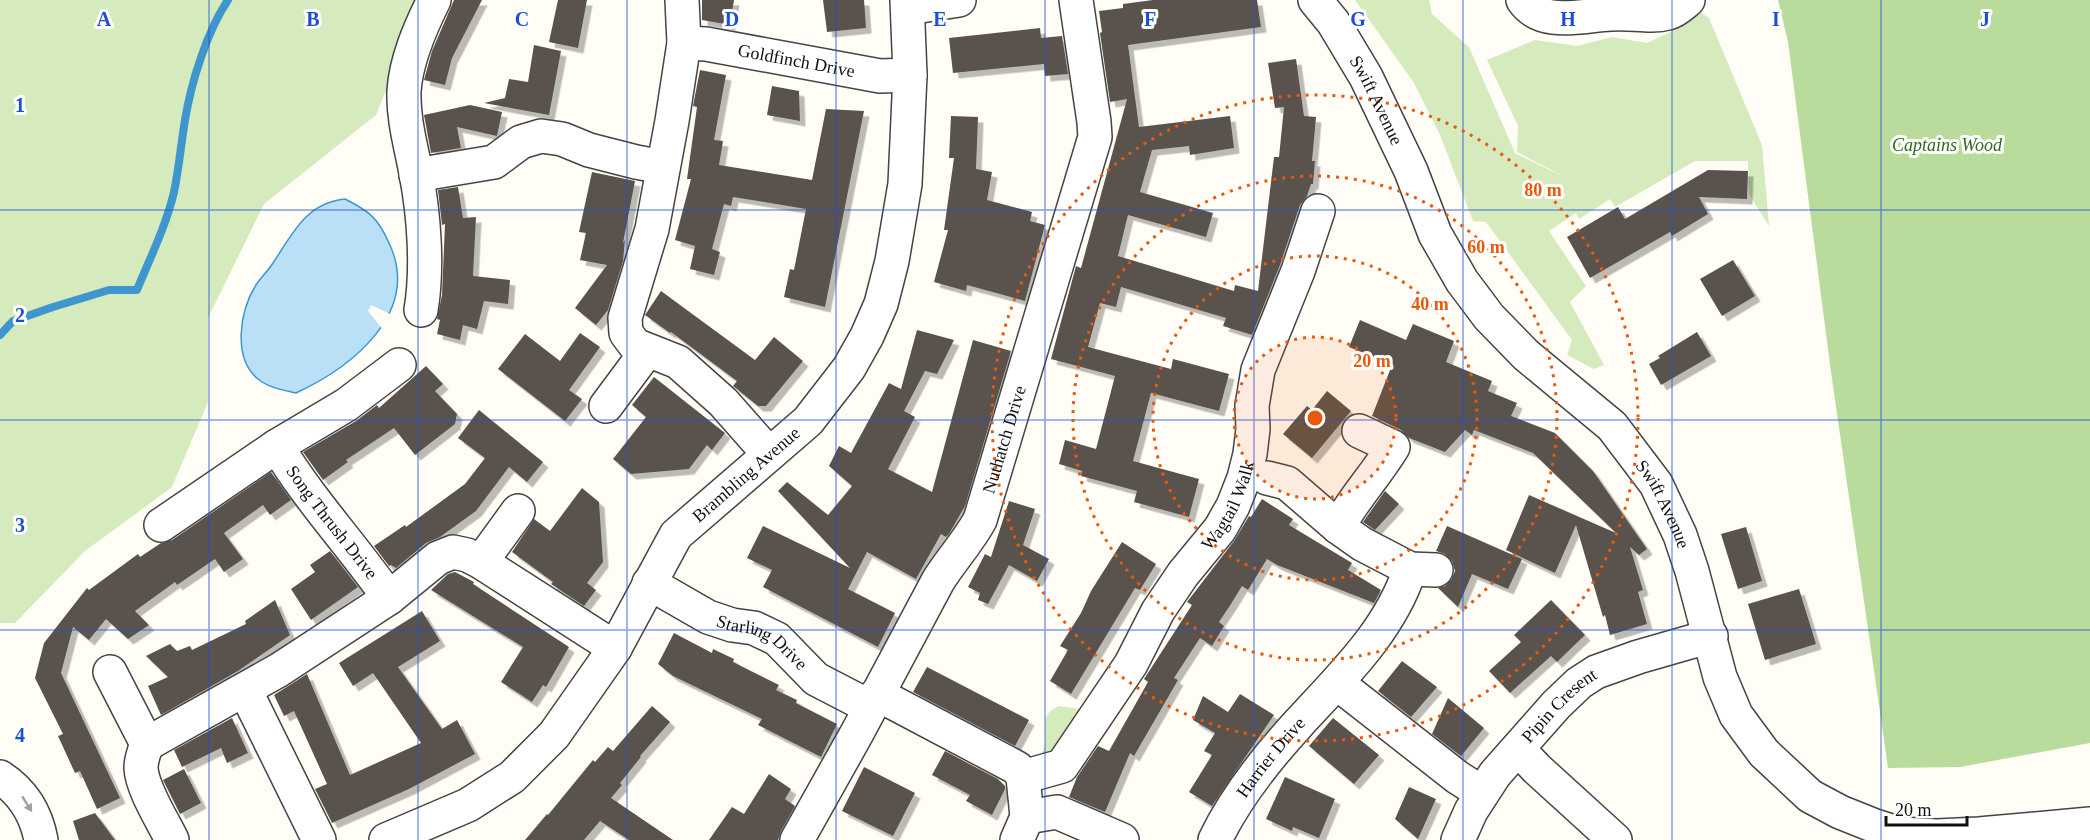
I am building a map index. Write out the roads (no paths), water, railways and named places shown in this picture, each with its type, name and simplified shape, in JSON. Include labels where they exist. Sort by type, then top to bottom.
[{"type":"street","points":[[421,310],[425,287],[417,175],[405,120],[404,90],[420,27],[434,0]]},
{"type":"street","points":[[682,0],[684,43],[672,122],[652,229],[625,318],[626,333],[635,345],[678,362],[723,402],[769,454]]},
{"type":"street","points":[[908,4],[959,0]]},
{"type":"street","name":"Nuthatch Drive","points":[[797,840],[938,581],[951,560],[969,540],[980,520],[1095,137],[1076,0]]},
{"type":"street","name":"Swift Avenue","points":[[1315,0],[1333,22],[1366,76],[1411,171],[1435,234],[1462,281],[1488,317],[1526,355],[1612,426],[1656,484],[1680,535],[1720,677],[1736,715],[1764,753],[1810,796],[1840,812],[1900,834],[1937,836],[2090,825]]},
{"type":"street","points":[[1523,0],[1531,10],[1538,13],[1574,19],[1612,14],[1668,13],[1688,0]]},
{"type":"street","name":"Brambling Avenue","points":[[386,840],[468,806],[512,777],[554,735],[615,648],[675,536],[808,421],[849,368],[881,304],[892,261],[905,184],[910,75],[908,4]]},
{"type":"street","name":"Goldfinch Drive","points":[[684,43],[706,44],[880,76],[910,75]]},
{"type":"street","points":[[417,175],[494,162],[521,142],[541,136],[562,139],[589,150],[663,167]]},
{"type":"street","name":"Wagtail Walk","points":[[1034,823],[1062,766],[1131,664],[1158,611],[1220,529],[1233,506],[1250,454],[1253,429],[1252,406],[1258,370],[1298,271],[1318,211]]},
{"type":"street","points":[[606,406],[647,351]]},
{"type":"street","name":"Song Thrush Drive","points":[[161,525],[277,446],[346,405],[399,365]]},
{"type":"street","points":[[1338,527],[1348,509],[1380,468],[1393,447],[1359,431]]},
{"type":"street","name":"Song Thrush Drive","points":[[277,446],[290,467],[389,598]]},
{"type":"street","name":"Harrier Drive","points":[[1215,840],[1250,783],[1297,725],[1337,683],[1382,625],[1402,593],[1423,570],[1362,544],[1338,527],[1287,483],[1267,478]]},
{"type":"street","points":[[481,562],[518,511]]},
{"type":"street","name":"Song Thrush Drive","points":[[147,744],[245,690],[389,598],[438,558],[453,552],[467,555],[481,562],[615,648]]},
{"type":"street","name":"Starling Drive","points":[[649,583],[708,617],[732,625],[754,628],[777,639],[816,679],[873,701]]},
{"type":"street","name":"Pipin Cresent","points":[[1458,840],[1471,811],[1495,774],[1556,705],[1579,683],[1596,672],[1710,636]]},
{"type":"street","points":[[110,672],[147,744],[142,756],[141,770],[149,793],[172,840]]},
{"type":"street","points":[[1337,683],[1457,777],[1482,793]]},
{"type":"street","points":[[245,690],[319,840]]},
{"type":"street","points":[[873,701],[1017,768],[1023,777],[1034,823],[1122,840]]},
{"type":"street","points":[[1518,749],[1615,840]]},
{"type":"street","points":[[1023,777],[1062,766]]},
{"type":"street","points":[[0,777],[24,798],[32,812],[41,840]]},
{"type":"water","points":[[345,199],[372,216],[389,243],[397,268],[396,292],[389,314],[376,334],[359,352],[317,382],[296,393],[271,387],[258,379],[244,359],[241,334],[250,295],[302,221],[320,206]]},
{"type":"waterway","points":[[0,335],[13,321],[53,307],[109,290],[137,290],[171,205],[188,105],[196,74],[213,27],[228,0]]},
{"type":"park label","name":"Captains Wood","points":[[1947,145]]}]
